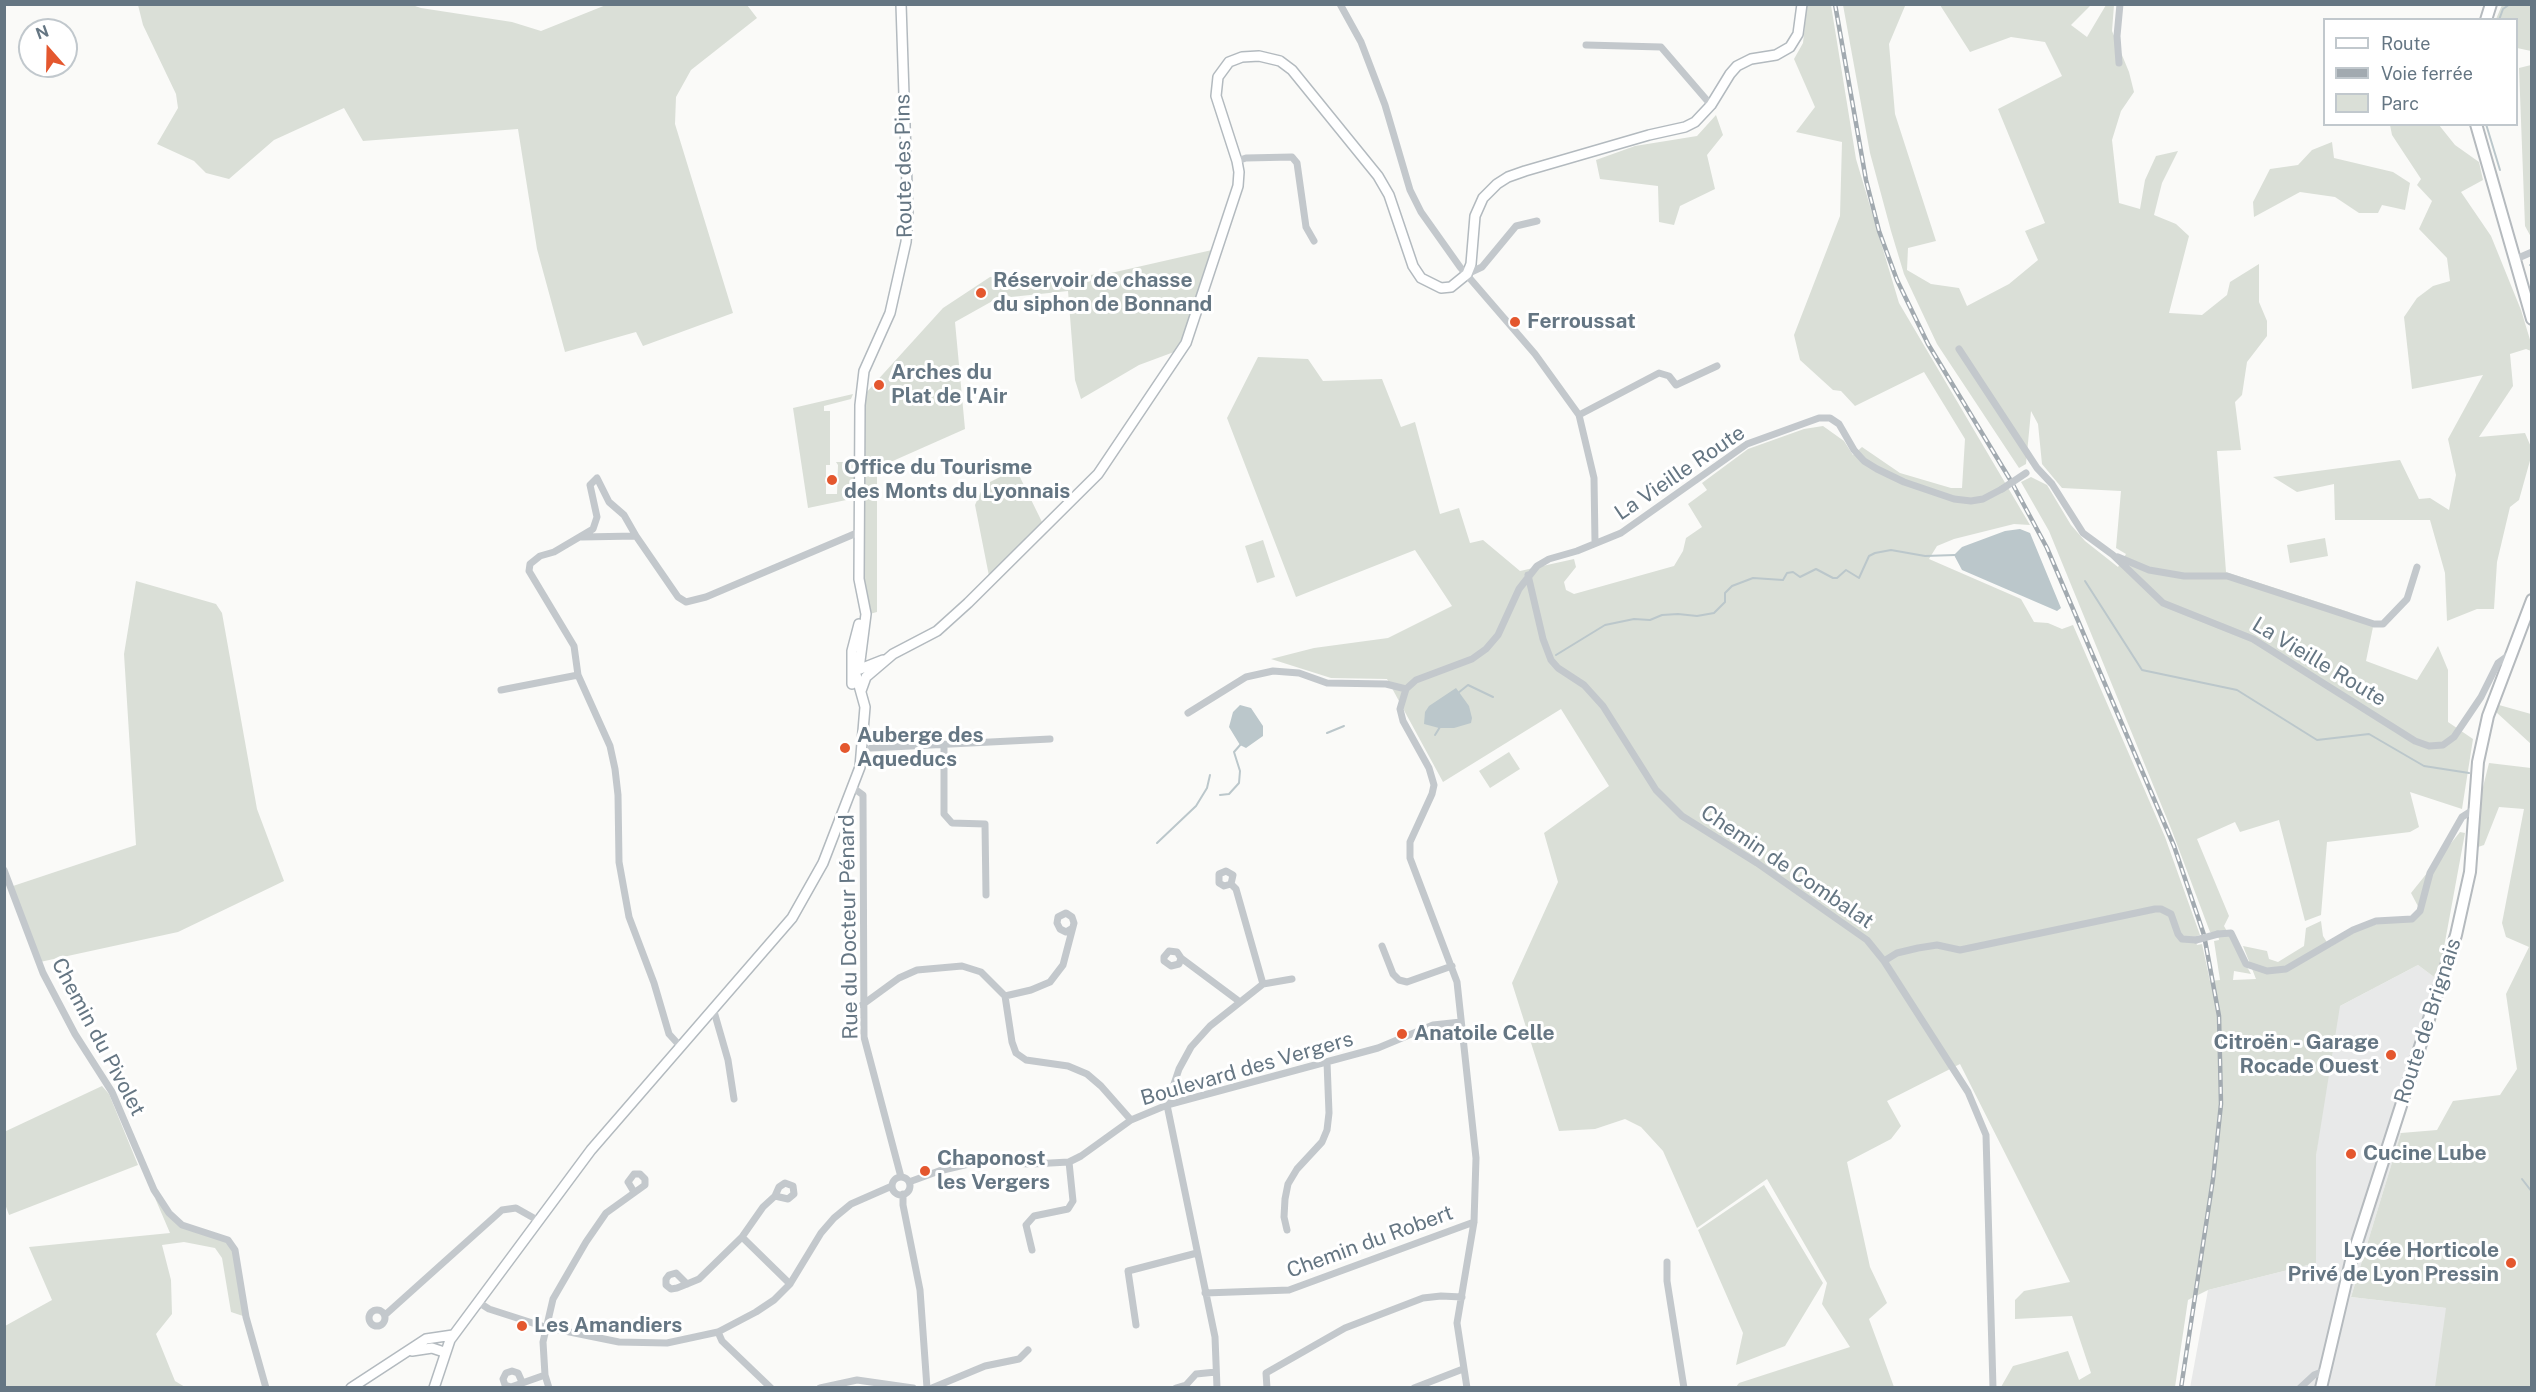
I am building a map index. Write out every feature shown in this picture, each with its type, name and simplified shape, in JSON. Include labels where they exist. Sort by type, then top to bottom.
[{"type":"main road","name":"Route des Pins","points":[[855,671],[860,658],[866,614],[859,579],[861,385],[864,370],[890,314],[902,267],[908,217],[901,4]]},
{"type":"main road","points":[[855,671],[937,631],[968,603],[1098,474],[1186,343],[1238,186],[1237,161],[1216,96],[1218,77],[1229,62],[1242,57],[1259,56],[1280,62],[1292,70],[1378,176],[1389,195],[1413,266],[1421,278],[1441,288],[1451,287],[1467,274],[1471,264],[1475,216],[1483,198],[1497,184],[1525,171],[1649,135],[1685,127],[1695,122],[1711,105],[1730,74],[1740,63],[1776,55],[1790,48],[1799,28],[1802,4]]},
{"type":"main road","points":[[2477,126],[2532,319]]},
{"type":"main road","name":"Route de Brignais","points":[[2321,1388],[2351,1261],[2456,935],[2470,872],[2478,762],[2487,716],[2532,600]]},
{"type":"main road","name":"Route des Pins","points":[[852,684],[852,651],[863,607]]},
{"type":"main road","name":"Route des Pins","points":[[852,651],[861,691]]},
{"type":"main road","points":[[862,720],[865,707],[861,691],[866,677],[893,654]]},
{"type":"main road","points":[[860,658],[868,666]]},
{"type":"main road","points":[[855,671],[866,677]]},
{"type":"main road","points":[[434,1388],[444,1352],[453,1335],[591,1150],[792,918],[823,863],[867,748],[852,684],[855,671]]},
{"type":"main road","points":[[351,1388],[426,1339],[453,1335]]},
{"type":"main road","points":[[410,1351],[432,1348],[444,1352]]},
{"type":"street","points":[[1340,4],[1361,42],[1385,105],[1410,190],[1421,212],[1454,260],[1535,354],[1579,415],[1594,478],[1595,542]]},
{"type":"street","points":[[2119,63],[2117,36],[2120,4]]},
{"type":"street","points":[[1586,45],[1661,46],[1711,105]]},
{"type":"street","points":[[1237,161],[1246,158],[1292,157],[1297,163],[1306,227],[1314,241]]},
{"type":"street","points":[[1467,274],[1482,267],[1516,226],[1538,221]]},
{"type":"street","points":[[2516,259],[2532,252]]},
{"type":"street","points":[[1959,349],[2037,468]]},
{"type":"street","points":[[1579,415],[1659,373],[1670,376],[1676,385],[1717,366]]},
{"type":"street","name":"La Vieille Route","points":[[1406,689],[1416,680],[1472,659],[1486,649],[1498,635],[1528,575],[1549,559],[1577,551],[1621,533],[1747,444],[1819,418],[1830,418],[1839,424],[1854,450],[1864,461],[1877,469],[1904,482],[1954,499],[1971,501],[1983,499],[2037,468],[2052,484],[2083,532],[2113,555],[2163,603],[2253,639],[2415,741],[2429,746],[2443,745],[2454,737],[2481,697],[2498,663],[2513,652]]},
{"type":"street","points":[[680,1046],[669,1034],[654,983],[629,916],[619,862],[618,795],[613,757],[578,675],[574,646],[530,571],[530,564],[540,555],[554,552],[593,529],[597,518],[590,485],[597,478],[609,502],[624,515],[678,597],[686,602],[695,602],[859,532]]},
{"type":"street","points":[[582,537],[636,536]]},
{"type":"street","points":[[2113,555],[2161,572],[2184,576],[2227,576],[2374,624],[2383,624],[2407,599],[2417,567]]},
{"type":"street","name":"Chemin de Combalat","points":[[1528,575],[1543,639],[1551,660],[1558,668],[1584,685],[1603,706],[1656,790],[1682,816],[1757,863],[1867,940],[1884,961],[1968,1092],[1986,1135],[1993,1388]]},
{"type":"street","points":[[1188,713],[1246,676],[1273,670],[1299,673],[1327,683],[1386,684],[1406,689],[1400,709],[1403,721],[1430,768],[1434,785],[1410,842],[1410,858],[1457,982],[1476,1158],[1474,1222],[1457,1323],[1467,1388]]},
{"type":"street","points":[[501,690],[578,675]]},
{"type":"street","points":[[867,748],[1050,739]]},
{"type":"street","points":[[944,744],[944,814],[952,823],[985,824],[986,895]]},
{"type":"street","name":"Rue du Docteur Pénard","points":[[852,787],[863,795],[862,1005],[864,1037],[872,1076],[900,1177]]},
{"type":"street","points":[[1884,961],[1898,953],[1918,948],[1937,945],[1960,950],[2161,909],[2171,914],[2182,939],[2196,940],[2231,933],[2246,964],[2267,971],[2286,969],[2353,930],[2376,921],[2412,919],[2420,910],[2430,873],[2463,817],[2473,810]]},
{"type":"street","name":"Chemin du Pivolet","points":[[4,870],[43,973],[75,1034],[112,1092],[154,1190],[169,1213],[182,1225],[228,1240],[235,1250],[246,1317],[266,1388]]},
{"type":"street","points":[[1231,884],[1236,889],[1263,984]]},
{"type":"street","points":[[1005,996],[1031,990],[1050,982],[1064,965],[1071,929]]},
{"type":"street","points":[[1383,946],[1393,974],[1399,980],[1407,982],[1452,966]]},
{"type":"street","points":[[1181,958],[1240,1002]]},
{"type":"street","points":[[862,1005],[899,978],[916,970],[940,966],[962,966],[981,972],[1005,996],[1012,1042],[1016,1053],[1026,1060],[1068,1066],[1087,1074],[1101,1086],[1131,1120]]},
{"type":"street","points":[[1216,1388],[1215,1337],[1167,1105],[1179,1069],[1191,1047],[1210,1026],[1263,984],[1292,979]]},
{"type":"street","points":[[713,1008],[728,1060],[734,1100]]},
{"type":"street","name":"Boulevard des Vergers","points":[[909,1182],[977,1162],[1032,1164],[1069,1162],[1131,1120],[1167,1105],[1378,1048],[1433,1025],[1461,1022]]},
{"type":"street","points":[[1287,1230],[1284,1199],[1288,1184],[1297,1169],[1322,1142],[1327,1130],[1329,1113],[1327,1062]]},
{"type":"street","points":[[1032,1250],[1026,1225],[1034,1215],[1068,1209],[1073,1201],[1069,1162]]},
{"type":"street","points":[[478,1302],[489,1309],[544,1327],[582,1336],[646,1343],[676,1341],[718,1332],[774,1300],[790,1284],[821,1233],[851,1204],[892,1186],[900,1177],[909,1182],[908,1191],[903,1194],[897,1194],[892,1186]]},
{"type":"street","points":[[549,1388],[544,1375],[543,1342],[544,1327],[553,1299],[586,1242],[606,1213],[634,1192]]},
{"type":"street","points":[[903,1194],[903,1205],[920,1290],[927,1388]]},
{"type":"street","points":[[687,1284],[699,1279],[742,1237],[763,1208],[775,1196]]},
{"type":"street","points":[[385,1314],[502,1210],[516,1208],[539,1221]]},
{"type":"street","name":"Chemin du Robert","points":[[1205,1293],[1289,1290],[1474,1222]]},
{"type":"street","points":[[742,1237],[790,1284]]},
{"type":"street","points":[[1136,1325],[1128,1271],[1197,1253]]},
{"type":"street","points":[[1667,1262],[1667,1281],[1684,1388]]},
{"type":"street","points":[[1267,1388],[1266,1374],[1345,1328],[1423,1298],[1462,1297]]},
{"type":"street","points":[[718,1332],[723,1341],[771,1388]]},
{"type":"street","points":[[932,1388],[985,1366],[1019,1359],[1028,1350]]},
{"type":"street","points":[[1414,1388],[1463,1369]]},
{"type":"street","points":[[2300,1388],[2314,1375],[2324,1371]]},
{"type":"street","points":[[1176,1388],[1186,1385],[1196,1374],[1216,1372]]},
{"type":"street","points":[[522,1382],[544,1375]]},
{"type":"street","points":[[820,1388],[857,1380],[913,1388]]},
{"type":"shaded area","points":[[2020,529],[2030,533],[2061,608],[2057,611],[1962,570],[1954,555],[1962,547],[2005,531]]},
{"type":"shaded area","points":[[1456,688],[1469,706],[1471,723],[1454,728],[1439,728],[1424,724],[1425,712],[1429,706]]},
{"type":"shaded area","points":[[1240,705],[1251,708],[1263,726],[1263,736],[1246,748],[1240,745],[1229,727],[1233,712]]},
{"type":"shaded area","points":[[2418,965],[2438,980],[2389,1129],[2401,1133],[2351,1297],[2446,1308],[2531,1387],[2190,1388],[2208,1290],[2316,1263],[2316,1156],[2332,1015],[2340,1006]]},
{"type":"green space","points":[[138,5],[412,5],[512,22],[541,31],[606,5],[747,5],[757,18],[691,70],[676,97],[675,124],[733,313],[643,346],[636,332],[565,352],[537,249],[518,129],[363,141],[344,108],[274,140],[229,179],[206,173],[194,161],[157,144],[178,108],[176,94],[143,25]]},
{"type":"green space","points":[[1807,5],[1831,5],[1856,159],[1899,303],[2030,525],[2014,524],[1954,539],[1937,546],[1929,559],[2021,599],[2034,622],[2048,623],[2062,629],[2073,625],[2165,837],[2200,935],[2194,937],[2197,945],[2202,944],[2210,981],[2220,980],[2214,941],[2219,940],[2218,932],[2210,932],[2172,831],[2049,531],[2021,482],[2031,477],[2047,485],[2071,525],[2085,541],[2118,567],[2126,554],[2116,548],[2121,491],[2062,488],[2042,464],[2038,424],[2031,411],[2026,464],[2019,468],[1937,344],[1904,274],[1891,231],[1870,153],[1843,5],[1912,5],[1905,6],[1889,44],[1895,114],[1936,241],[1908,248],[1907,270],[1931,284],[1959,288],[1967,306],[2009,284],[2038,260],[2025,231],[2045,223],[1998,109],[2062,76],[2045,42],[2011,37],[1970,52],[1940,5],[2091,5],[2071,25],[2087,37],[2106,5],[2114,5],[2112,31],[2129,72],[2134,92],[2121,111],[2112,140],[2119,203],[2140,209],[2145,180],[2156,156],[2178,151],[2162,183],[2154,215],[2176,224],[2189,236],[2169,313],[2202,315],[2227,295],[2230,282],[2259,264],[2259,302],[2267,321],[2267,336],[2247,362],[2242,395],[2235,402],[2241,450],[2217,451],[2226,572],[2349,612],[2373,627],[2366,661],[2417,680],[2438,646],[2448,670],[2448,722],[2473,739],[2462,809],[2410,792],[2419,827],[2410,832],[2327,842],[2321,915],[2305,921],[2279,820],[2240,832],[2235,822],[2197,839],[2229,916],[2224,926],[2251,974],[2234,971],[2233,980],[2256,979],[2243,946],[2267,951],[2269,959],[2278,962],[2304,946],[2306,928],[2321,921],[2323,936],[2330,947],[2357,931],[2377,924],[2414,920],[2421,912],[2411,893],[2460,832],[2465,833],[2438,980],[2418,965],[2340,1006],[2316,1156],[2316,1263],[2208,1290],[2188,1300],[2175,1387],[2001,1387],[2013,1366],[2068,1351],[2079,1380],[2091,1373],[2072,1316],[2015,1319],[2015,1300],[2024,1291],[2070,1282],[1960,1064],[1887,1101],[1901,1126],[1891,1139],[1847,1162],[1870,1267],[1887,1303],[1869,1319],[1894,1387],[1736,1387],[1739,1383],[1850,1347],[1822,1304],[1827,1283],[1767,1179],[1697,1228],[1663,1151],[1641,1127],[1625,1119],[1595,1129],[1559,1131],[1512,983],[1558,882],[1544,833],[1609,786],[1561,709],[1443,782],[1387,679],[1331,678],[1271,659],[1314,648],[1388,638],[1452,606],[1415,550],[1296,597],[1227,418],[1258,357],[1308,359],[1323,381],[1382,379],[1401,427],[1415,422],[1440,514],[1459,508],[1470,543],[1483,540],[1520,571],[1574,559],[1576,567],[1564,582],[1566,590],[1574,594],[1674,566],[1683,551],[1686,538],[1702,527],[1688,504],[1707,490],[1702,483],[1748,449],[1804,429],[1823,426],[1844,441],[1853,455],[1862,447],[1900,473],[1951,488],[1962,488],[1965,439],[1924,372],[1855,406],[1841,391],[1833,390],[1800,360],[1794,335],[1840,216],[1842,142],[1796,132],[1815,107],[1794,59],[1803,43]]},
{"type":"green space","points":[[2502,5],[2531,5],[2531,51],[2518,48],[2518,18],[2496,18]]},
{"type":"green space","points":[[2532,65],[2531,237],[2525,226],[2519,68]]},
{"type":"green space","points":[[1716,115],[1723,135],[1707,155],[1715,189],[1680,206],[1674,225],[1659,222],[1658,186],[1600,179],[1596,160],[1635,146],[1697,136]]},
{"type":"green space","points":[[2390,126],[2440,126],[2455,145],[2479,162],[2483,180],[2461,192],[2491,236],[2521,310],[2531,343],[2531,351],[2526,349],[2510,354],[2513,386],[2479,437],[2525,433],[2531,447],[2531,457],[2519,500],[2510,507],[2497,562],[2494,609],[2477,609],[2447,621],[2445,573],[2430,520],[2335,520],[2334,484],[2297,492],[2273,477],[2400,460],[2419,499],[2430,498],[2449,510],[2456,475],[2448,439],[2483,375],[2412,389],[2404,317],[2417,298],[2433,286],[2450,281],[2447,258],[2419,229],[2432,201],[2417,185],[2421,179],[2392,135]]},
{"type":"green space","points":[[2332,142],[2334,158],[2393,172],[2410,183],[2405,210],[2382,205],[2378,213],[2359,213],[2335,197],[2300,192],[2254,217],[2253,202],[2270,169],[2298,165],[2312,150]]},
{"type":"green space","points":[[1212,250],[1182,340],[1174,352],[1139,365],[1081,399],[1075,380],[1068,291],[1011,297],[1005,294],[955,322],[965,429],[877,468],[877,612],[866,615],[863,575],[864,395],[943,308],[990,277],[1035,280],[1111,273]]},
{"type":"green space","points":[[853,394],[851,399],[824,406],[824,411],[830,411],[830,465],[826,465],[826,494],[837,494],[838,465],[836,462],[856,462],[855,493],[851,499],[808,508],[793,408]]},
{"type":"green space","points":[[1016,469],[1042,522],[989,576],[975,505],[984,485]]},
{"type":"green space","points":[[2325,538],[2328,556],[2290,563],[2287,545]]},
{"type":"green space","points":[[1263,540],[1275,577],[1257,583],[1245,546]]},
{"type":"green space","points":[[136,581],[216,604],[222,613],[257,809],[284,881],[178,932],[40,962],[10,887],[136,845],[124,654]]},
{"type":"green space","points":[[2499,705],[2531,714],[2531,744],[2496,712]]},
{"type":"green space","points":[[1509,752],[1520,769],[1490,788],[1479,771]]},
{"type":"green space","points":[[2489,763],[2531,768],[2531,1387],[2435,1387],[2446,1308],[2351,1297],[2401,1133],[2437,1130],[2453,1101],[2500,1095],[2517,1069],[2506,994],[2529,947],[2506,937],[2502,923],[2524,809],[2499,807],[2484,845],[2478,847],[2482,791]]},
{"type":"green space","points":[[102,1086],[109,1094],[138,1165],[9,1215],[5,1204],[4,1132]]},
{"type":"green space","points":[[1764,1185],[1823,1283],[1785,1346],[1736,1365],[1743,1333],[1698,1230]]},
{"type":"green space","points":[[155,1198],[182,1225],[228,1240],[235,1250],[246,1317],[231,1312],[222,1258],[215,1248],[184,1242],[162,1245],[171,1280],[172,1314],[156,1334],[175,1381],[185,1387],[5,1388],[5,1326],[52,1300],[29,1247],[170,1233]]},
{"type":"waterway","points":[[2500,18],[2503,9],[2510,4]]},
{"type":"waterway","points":[[2487,126],[2500,170]]},
{"type":"waterway","points":[[1556,655],[1605,625],[1634,619],[1650,620],[1662,615],[1697,616],[1714,613],[1725,602],[1725,593],[1732,586],[1753,578],[1783,580],[1787,573],[1793,572],[1800,577],[1816,569],[1833,578],[1837,578],[1846,570],[1859,578],[1869,556],[1891,550],[1925,556],[1955,555]]},
{"type":"waterway","points":[[2085,581],[2142,670],[2237,690],[2317,740],[2369,734],[2424,766],[2469,773]]},
{"type":"waterway","points":[[1458,693],[1468,685],[1493,697]]},
{"type":"waterway","points":[[1327,733],[1344,726]]},
{"type":"waterway","points":[[1435,735],[1440,727]]},
{"type":"waterway","points":[[1220,795],[1229,794],[1239,783],[1240,771],[1234,752],[1241,744]]},
{"type":"waterway","points":[[1157,843],[1196,806],[1207,788],[1210,775]]},
{"type":"waterway","points":[[2522,1179],[2532,1192]]},
{"type":"railway","points":[[1835,4],[1866,180],[1879,231],[1897,280],[1928,344],[2011,481],[2047,548],[2174,846],[2204,935],[2219,1016],[2221,1104],[2213,1179],[2181,1388]]},
{"type":"place","name":"Réservoir de chasse du siphon de Bonnand","points":[[981,293]]},
{"type":"place","name":"Ferroussat","points":[[1515,322]]},
{"type":"place","name":"Arches du Plat de l'Air","points":[[879,385]]},
{"type":"place","name":"Office du Tourisme des Monts du Lyonnais","points":[[832,480]]},
{"type":"place","name":"Auberge des Aqueducs","points":[[845,748]]},
{"type":"place","name":"Anatoile Celle","points":[[1402,1034]]},
{"type":"place","name":"Citroën - Garage Rocade Ouest","points":[[2391,1055]]},
{"type":"place","name":"Cucine Lube","points":[[2351,1154]]},
{"type":"place","name":"Chaponost les Vergers","points":[[925,1171]]},
{"type":"place","name":"Lycée Horticole Privé de Lyon Pressin","points":[[2511,1263]]},
{"type":"place","name":"Les Amandiers","points":[[522,1326]]}]
